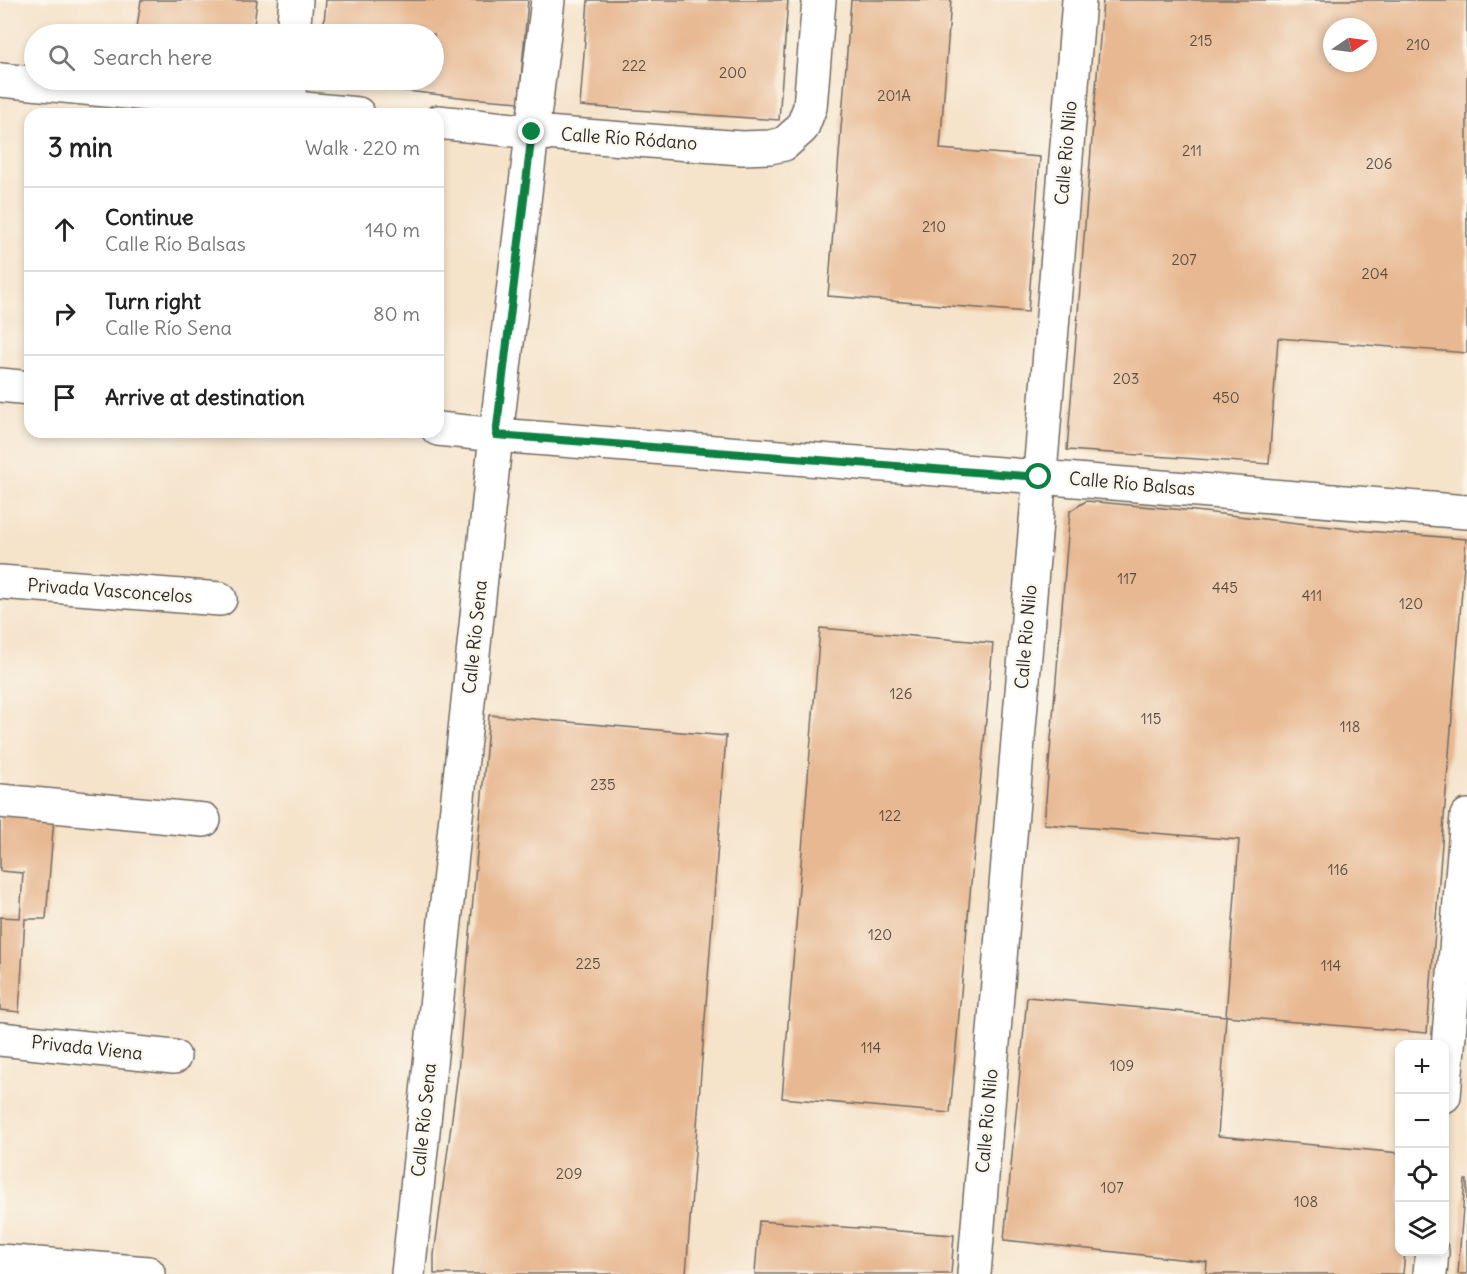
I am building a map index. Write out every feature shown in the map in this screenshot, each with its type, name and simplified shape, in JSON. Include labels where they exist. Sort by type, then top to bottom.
[{"type":"street","points":[[294,24],[296,0]]},
{"type":"street","name":"Calle Río Sena","points":[[408,1274],[496,435],[548,0]]},
{"type":"street","name":"Calle Río Ródano","points":[[444,123],[532,132],[742,148],[784,144],[802,128],[810,107],[819,0]]},
{"type":"street","name":"Calle Rio Nilo","points":[[974,1274],[1079,0]]},
{"type":"street","points":[[0,80],[24,81]]},
{"type":"street","points":[[222,90],[289,93],[338,108]]},
{"type":"street","points":[[0,385],[24,387]]},
{"type":"street","name":"Calle Río Balsas","points":[[444,430],[1467,512]]},
{"type":"street","name":"Privada Vasconcelos","points":[[0,582],[220,599]]},
{"type":"street","points":[[0,801],[204,820]]},
{"type":"street","points":[[1444,1094],[1467,816]]},
{"type":"street","name":"Privada Viena","points":[[0,1039],[174,1057]]},
{"type":"street","points":[[1430,1274],[1432,1256]]},
{"type":"street","points":[[0,1261],[148,1273]]},
{"type":"building","points":[[141,0],[257,0],[254,24],[137,24]]},
{"type":"building","points":[[326,0],[528,0],[519,102],[398,90],[444,90],[444,24],[324,24]]},
{"type":"building","points":[[588,0],[788,0],[779,120],[580,106]]},
{"type":"building","points":[[851,0],[951,0],[940,149],[1040,157],[1028,312],[828,296]]},
{"type":"building","points":[[1103,0],[1467,0],[1467,353],[1278,338],[1269,464],[1067,450]]},
{"type":"building","points":[[1086,501],[1367,531],[1466,539],[1427,1033],[1226,1016],[1239,840],[1044,824],[1070,511]]},
{"type":"building","points":[[820,628],[993,643],[950,1113],[782,1098]]},
{"type":"building","points":[[489,715],[726,736],[686,1274],[434,1274],[434,1255],[458,1072]]},
{"type":"building","points":[[0,814],[54,818],[46,919],[25,919],[19,1012],[0,1010],[0,917],[20,918],[23,873],[0,871]]},
{"type":"building","points":[[1027,997],[1226,1016],[1218,1136],[1395,1153],[1395,1256],[1405,1256],[1403,1274],[1206,1274],[1207,1262],[1004,1240]]},
{"type":"building","points":[[1465,1180],[1467,1180],[1467,1274],[1458,1274]]},
{"type":"building","points":[[759,1221],[954,1235],[951,1274],[755,1274]]},
{"type":"route","points":[[532,132],[496,435],[1039,477]]}]
